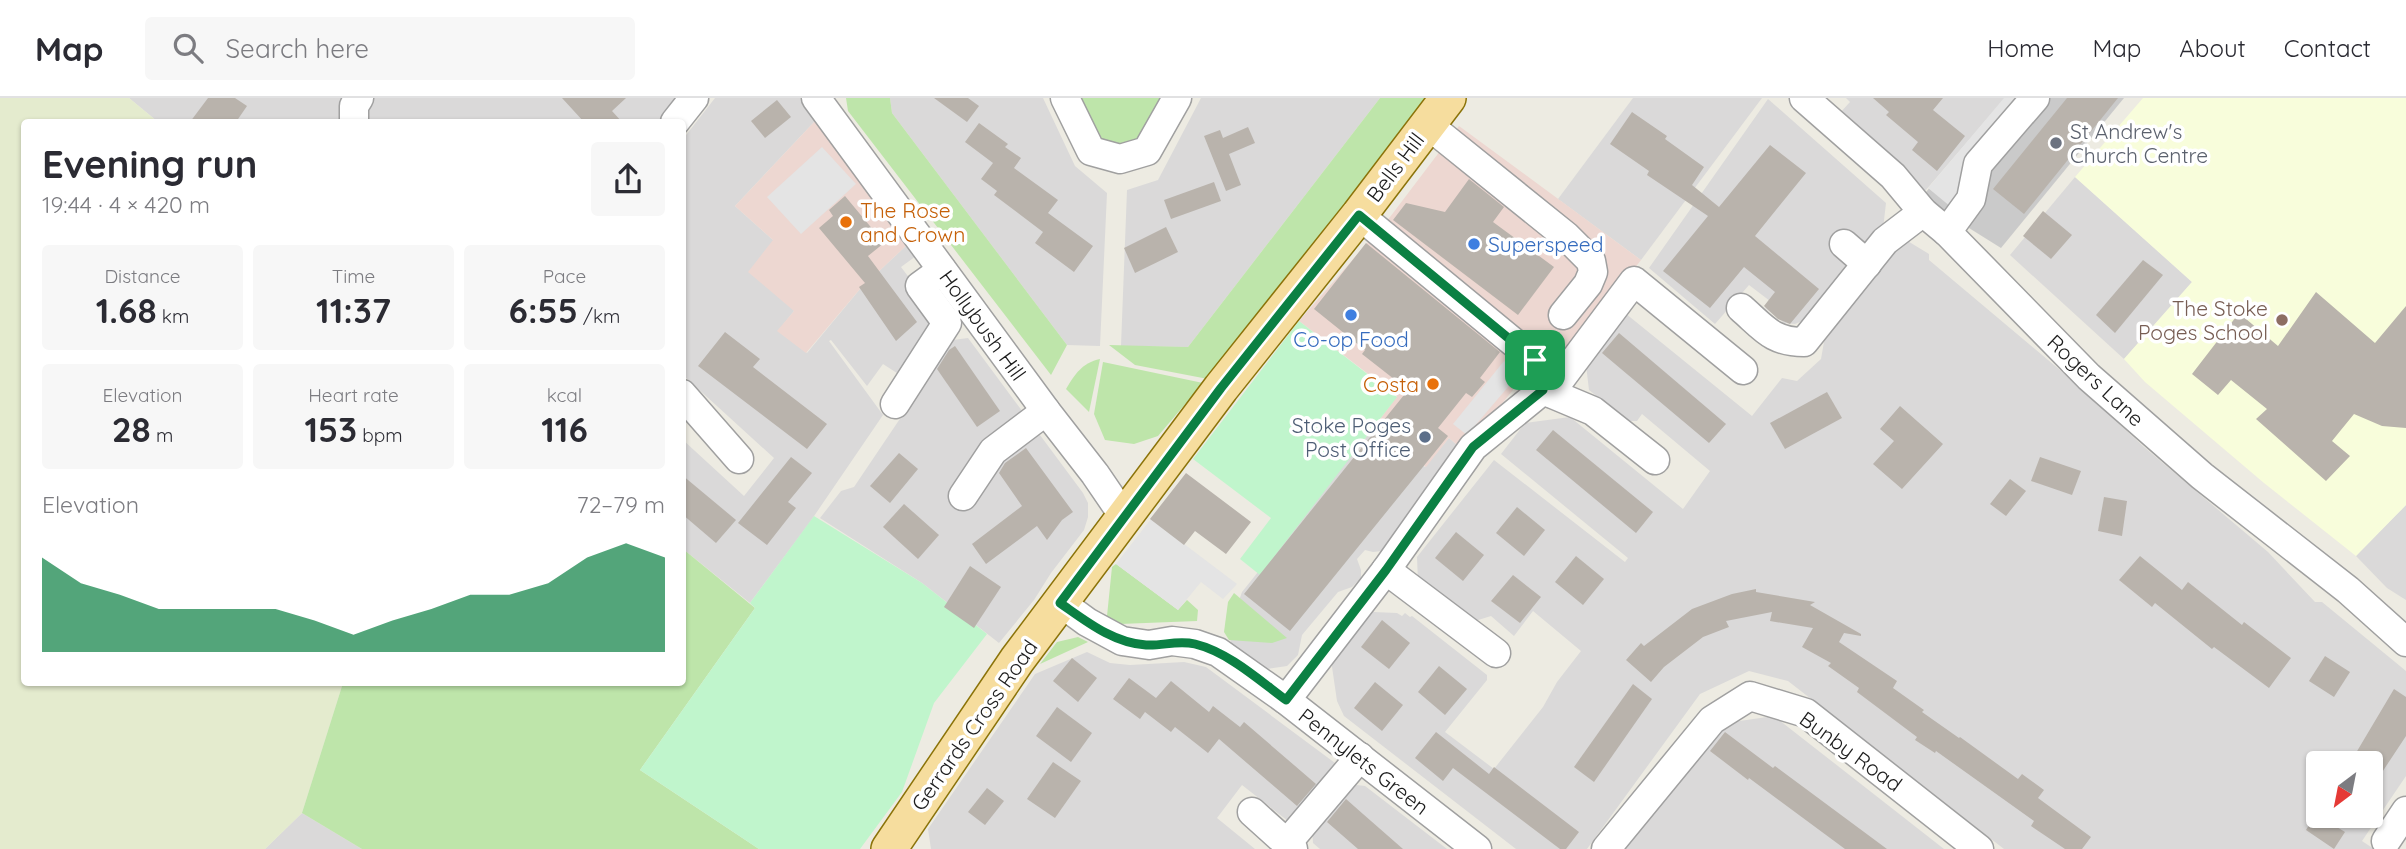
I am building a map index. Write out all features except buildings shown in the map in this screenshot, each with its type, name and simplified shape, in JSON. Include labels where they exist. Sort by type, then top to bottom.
[{"type":"main road","name":"Bells Hill","points":[[1060,603],[1221,388],[1359,215],[1437,111]]},
{"type":"main road","name":"Gerrards Cross Road","points":[[889,849],[1017,660],[1060,603]]},
{"type":"street","points":[[354,119],[354,106],[359,98]]},
{"type":"street","points":[[677,119],[694,98]]},
{"type":"street","name":"Hollybush Hill","points":[[817,98],[1125,518]]},
{"type":"street","points":[[1065,98],[1091,151],[1120,159],[1147,150],[1177,98]]},
{"type":"street","name":"Rogers Lane","points":[[1804,98],[1893,176],[1923,212],[1947,232],[2089,377],[2202,476],[2348,590],[2406,642]]},
{"type":"street","points":[[1947,232],[1971,199],[1978,164],[2035,98]]},
{"type":"street","points":[[1437,111],[1591,261],[1593,272],[1588,284],[1563,315]]},
{"type":"street","points":[[1741,308],[1784,342],[1804,342],[1885,241],[1923,212]]},
{"type":"street","points":[[1359,215],[1535,360],[1547,391],[1593,411],[1655,460]]},
{"type":"street","points":[[1844,244],[1867,264]]},
{"type":"street","points":[[895,404],[947,323],[920,286],[942,270]]},
{"type":"street","points":[[1286,700],[1386,570],[1473,447],[1547,391],[1634,281],[1743,370]]},
{"type":"street","points":[[686,399],[739,459]]},
{"type":"street","points":[[963,496],[993,451],[1046,411]]},
{"type":"street","points":[[1386,570],[1496,653]]},
{"type":"street","name":"Pennylets Green","points":[[1060,603],[1122,641],[1149,645],[1171,641],[1195,644],[1217,652],[1286,700],[1477,849]]},
{"type":"street","name":"Bunby Road","points":[[1606,849],[1712,720],[1751,696],[1805,713],[1979,849]]},
{"type":"street","points":[[1252,812],[1290,846],[1360,757]]},
{"type":"street","points":[[2386,841],[2406,811]]},
{"type":"shaded area","points":[[0,98],[129,98],[154,119],[21,119],[21,686],[342,686],[302,813],[265,849],[0,849]]},
{"type":"shaded area","points":[[129,98],[678,98],[660,119],[154,119]]},
{"type":"shaded area","points":[[715,98],[800,98],[816,120],[735,206],[773,240],[794,311],[778,331],[807,353],[860,289],[908,244],[916,256],[901,267],[938,316],[900,375],[883,364],[867,386],[831,340],[829,341],[883,415],[810,522],[750,603],[686,551],[686,443],[744,496],[774,458],[686,378],[686,135]]},
{"type":"shaded area","points":[[890,98],[1043,98],[1075,166],[1107,193],[1100,346],[1067,345],[892,113]]},
{"type":"shaded area","points":[[1201,98],[1380,98],[1188,347],[1121,346],[1127,190],[1158,180]]},
{"type":"shaded area","points":[[1633,98],[1762,98],[1641,260],[1558,199]]},
{"type":"shaded area","points":[[1846,98],[2005,98],[1925,191],[1840,113],[1850,102]]},
{"type":"shaded area","points":[[2004,98],[2043,98],[1951,207],[1928,188]]},
{"type":"shaded area","points":[[2005,98],[2124,98],[2001,248],[1921,198]]},
{"type":"shaded area","name":"The Stoke Poges School","points":[[2143,98],[2406,98],[2406,505],[2356,556],[2264,483],[2145,382],[2124,359],[2192,282],[2075,177]]},
{"type":"shaded area","points":[[1768,99],[1886,203],[1883,229],[1809,325],[1802,321],[1795,324],[1784,323],[1765,308],[1770,301],[1749,285],[1715,324],[1649,268]]},
{"type":"shaded area","points":[[816,120],[908,244],[860,289],[806,353],[777,331],[794,311],[748,272],[773,240],[735,206]]},
{"type":"shaded area","points":[[1459,126],[1641,260],[1564,360],[1544,357],[1533,365],[1464,451],[1449,438],[1426,467],[1375,426],[1397,396],[1299,321],[1390,217]]},
{"type":"shaded area","points":[[822,147],[856,184],[801,234],[767,197]]},
{"type":"shaded area","points":[[2075,177],[2192,282],[2124,359],[2010,255]]},
{"type":"shaded area","points":[[1906,240],[1929,254],[1929,260],[2073,381],[2144,447],[2268,552],[2315,602],[2322,602],[2406,671],[2406,776],[2384,808],[2384,751],[2306,751],[2306,828],[2371,828],[2362,841],[2374,849],[2004,849],[1788,681],[1749,671],[1700,694],[1587,849],[1516,849],[1344,716],[1337,701],[1331,660],[1373,612],[1397,613],[1402,616],[1405,613],[1412,616],[1487,675],[1487,680],[1445,732],[1494,769],[1543,707],[1557,682],[1581,651],[1533,611],[1514,636],[1491,616],[1475,621],[1418,582],[1417,557],[1494,460],[1625,562],[1628,558],[1501,454],[1525,423],[1570,417],[1683,509],[1710,471],[1642,414],[1637,421],[1628,421],[1589,390],[1586,365],[1625,313],[1752,416],[1782,378],[1797,381],[1821,359],[1824,342],[1895,245]]},
{"type":"shaded area","points":[[1299,321],[1397,397],[1260,575],[1240,559],[1271,518],[1193,459]]},
{"type":"shaded area","points":[[968,338],[1088,503],[1084,530],[1034,600],[999,643],[922,583],[820,518],[841,491],[854,487],[953,340]]},
{"type":"shaded area","points":[[1504,361],[1520,373],[1467,435],[1453,424]]},
{"type":"shaded area","points":[[1375,426],[1425,467],[1449,438],[1464,451],[1382,551],[1365,550],[1357,559],[1361,578],[1352,587],[1338,592],[1302,635],[1298,655],[1287,666],[1267,669],[1254,664],[1231,644],[1229,629],[1242,592]]},
{"type":"shaded area","points":[[2406,505],[2406,600],[2387,588],[2356,556]]},
{"type":"shaded area","points":[[814,516],[922,583],[987,634],[934,703],[902,792],[860,849],[759,849],[640,770],[755,608],[750,603]]},
{"type":"shaded area","points":[[1151,519],[1237,584],[1223,599],[1201,582],[1178,610],[1116,564]]},
{"type":"shaded area","points":[[1087,652],[1110,663],[1130,665],[1184,662],[1206,667],[1335,763],[1338,777],[1288,821],[1242,785],[1217,818],[1255,849],[931,849],[928,829],[1035,674]]},
{"type":"shaded area","points":[[1774,716],[1944,849],[1618,849],[1719,724]]},
{"type":"shaded area","points":[[1348,784],[1365,786],[1447,849],[1320,849],[1313,843],[1312,827]]},
{"type":"shaded area","points":[[302,813],[362,849],[265,849]]},
{"type":"green space","points":[[846,98],[890,98],[892,113],[1067,345],[1051,375],[848,111]]},
{"type":"green space","points":[[1074,98],[1166,98],[1136,146],[1122,155],[1092,142]]},
{"type":"green space","points":[[1380,98],[1427,98],[1208,379],[1135,365],[1109,345],[1188,347]]},
{"type":"green space","points":[[1100,359],[1089,412],[1066,389],[1080,370],[1088,363]]},
{"type":"green space","points":[[1103,362],[1203,383],[1158,436],[1134,444],[1105,440],[1094,414]]},
{"type":"green space","points":[[686,551],[755,608],[640,770],[759,849],[362,849],[302,813],[342,686],[686,686]]},
{"type":"green space","points":[[1116,564],[1178,610],[1187,600],[1198,610],[1197,621],[1120,624],[1107,616],[1112,567]]},
{"type":"green space","points":[[1234,593],[1287,638],[1272,643],[1229,640],[1224,632],[1228,602]]},
{"type":"green space","points":[[1078,637],[1088,642],[1040,664],[1057,642]]},
{"type":"place","name":"St Andrew's Church Centre","points":[[2056,143]]},
{"type":"place","name":"The Rose and Crown","points":[[846,222]]},
{"type":"place","name":"Superspeed","points":[[1474,244]]},
{"type":"place","name":"Co-op Food","points":[[1351,315]]},
{"type":"place","name":"The Stoke Poges School","points":[[2282,320]]},
{"type":"place","name":"Costa","points":[[1433,384]]},
{"type":"place","name":"Stoke Poges Post Office","points":[[1425,437]]},
{"type":"route","points":[[1359,215],[1535,360],[1543,390],[1473,447],[1386,570],[1286,700],[1217,652],[1195,644],[1171,641],[1149,645],[1122,641],[1060,603],[1221,388],[1359,215]]}]
